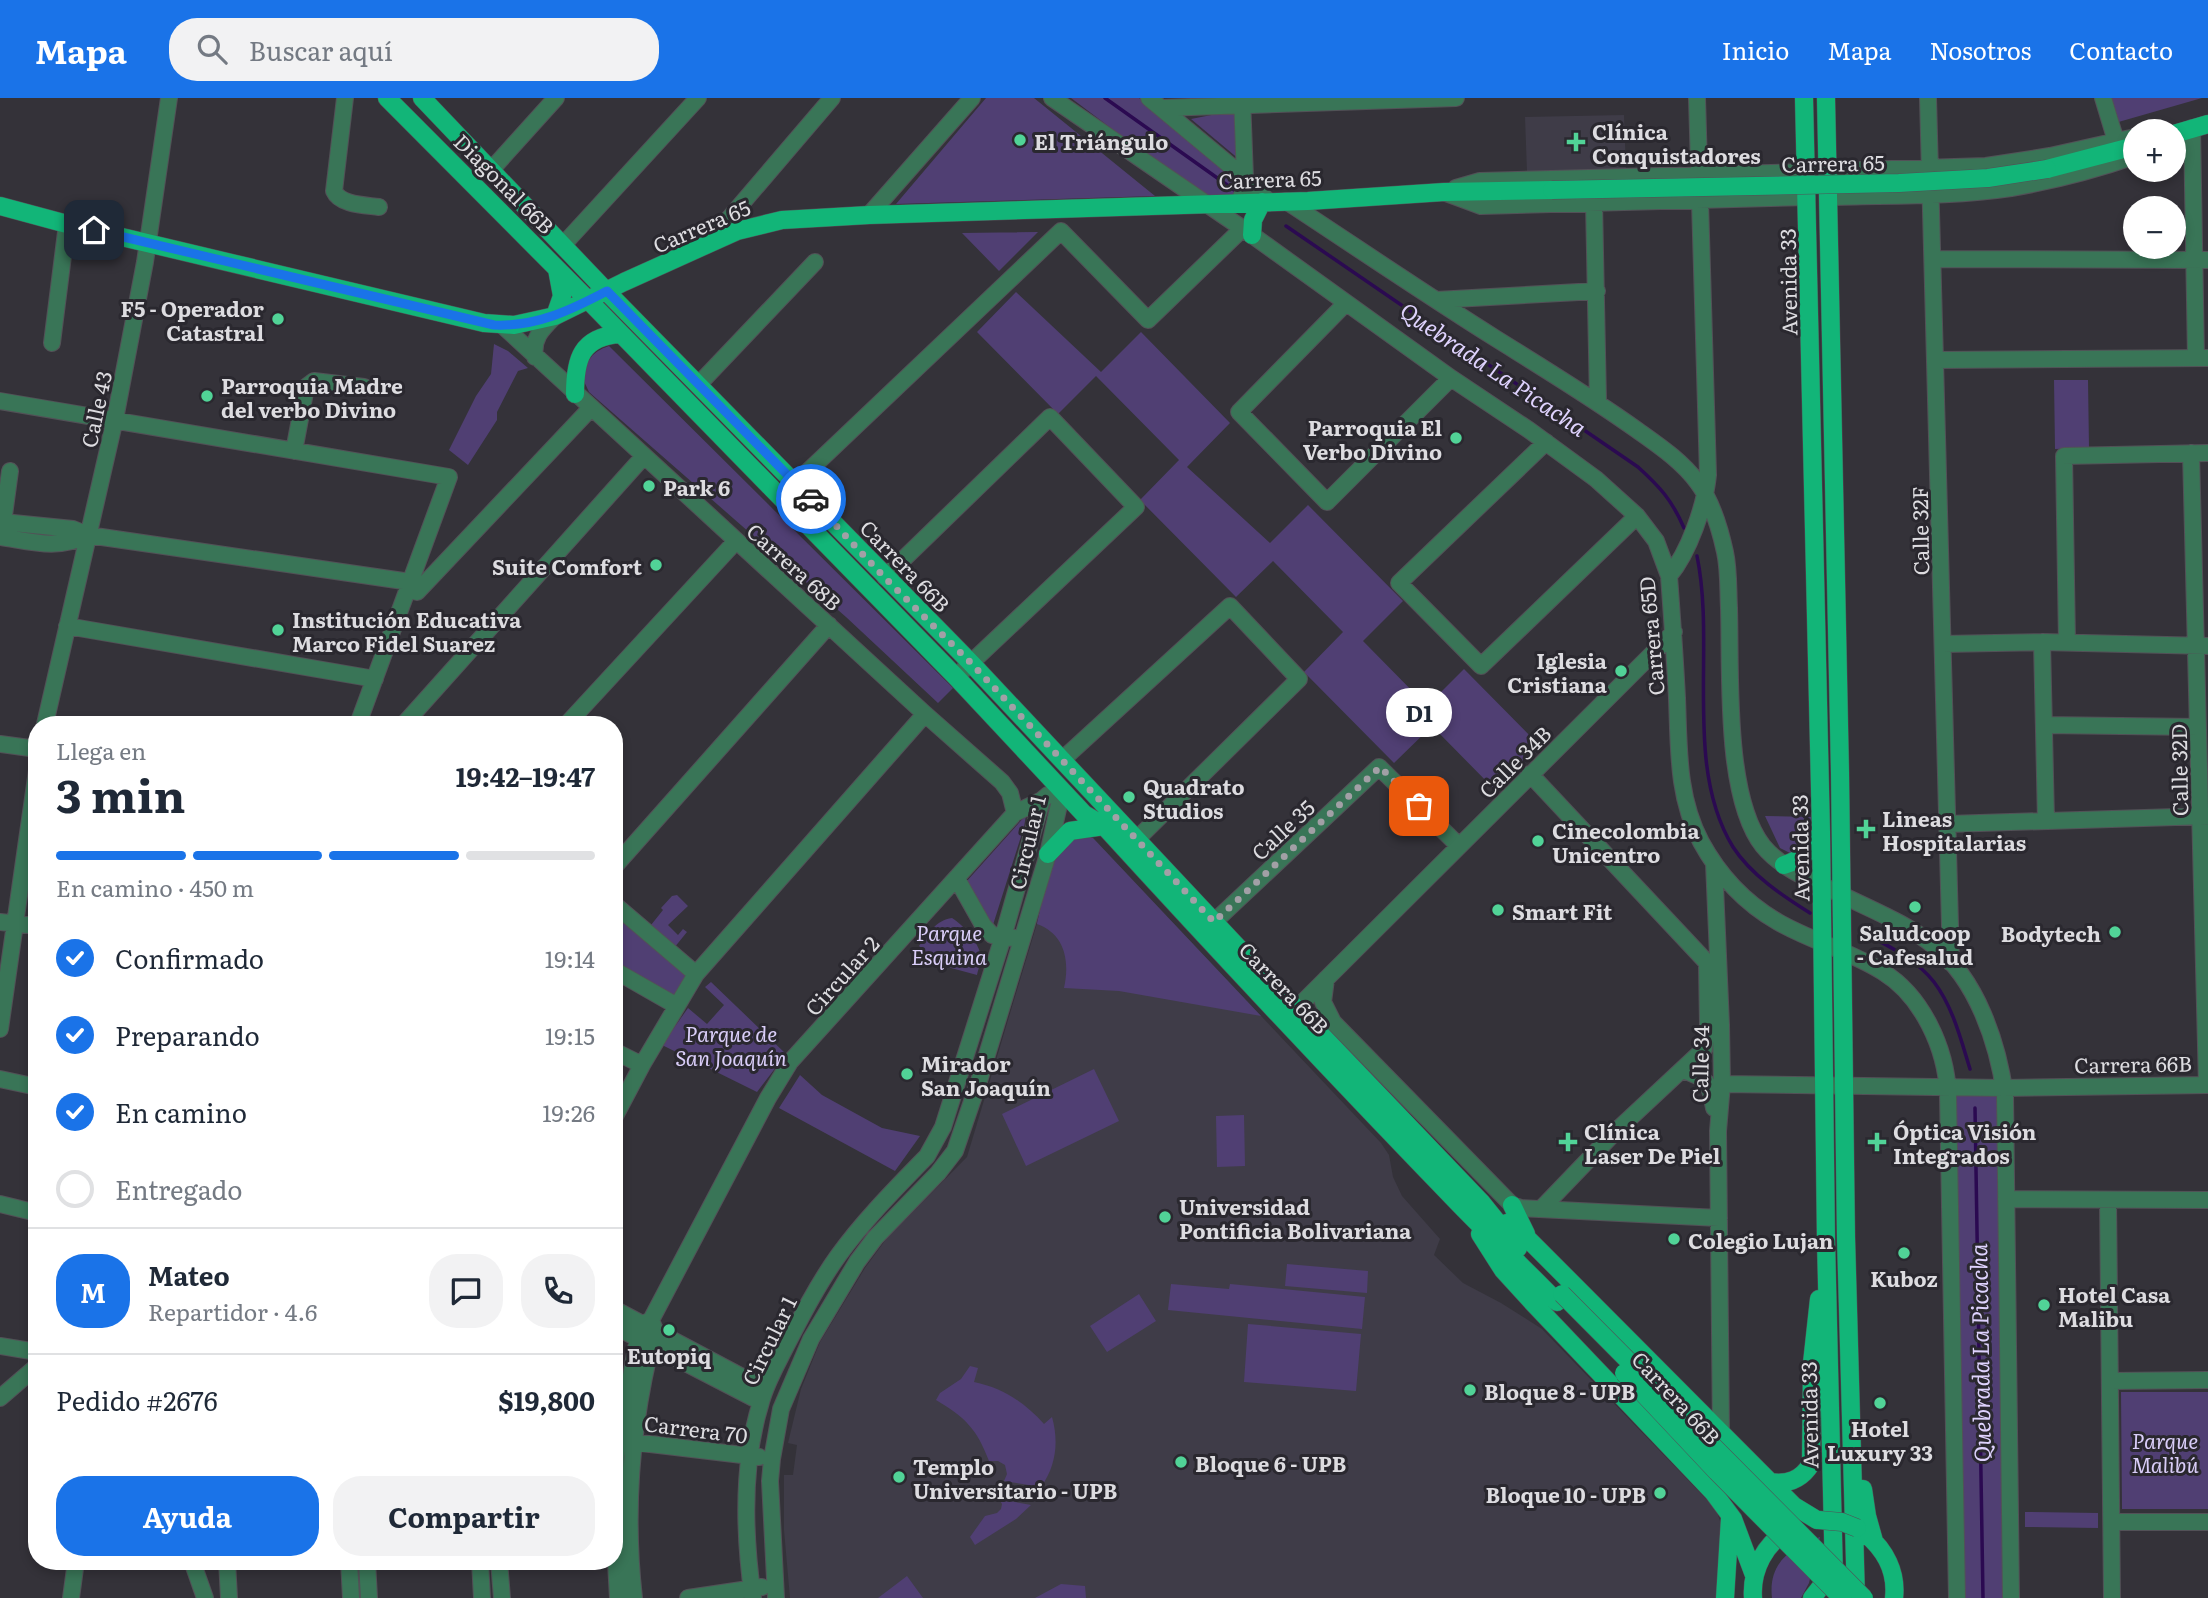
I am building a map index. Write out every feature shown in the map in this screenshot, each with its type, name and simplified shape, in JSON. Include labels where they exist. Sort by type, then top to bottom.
[{"type":"main road","name":"Diagonal 66B","points":[[387,98],[589,300]]},
{"type":"main road","name":"Avenida 33","points":[[1804,98],[1821,832],[1826,1240],[1836,1585]]},
{"type":"main road","name":"Avenida 33","points":[[1826,98],[1846,1237],[1856,1598]]},
{"type":"main road","name":"Diagonal 66B","points":[[423,99],[607,291]]},
{"type":"main road","name":"Carrera 65","points":[[0,206],[502,325],[555,316],[737,231],[772,221],[869,215],[1265,202],[1444,192],[1899,183],[1988,178],[2048,169],[2123,149]]},
{"type":"main road","points":[[1247,232],[1265,202]]},
{"type":"main road","points":[[555,316],[561,302],[562,290],[556,267]]},
{"type":"main road","name":"Carrera 66B","points":[[607,291],[971,663],[1481,1202],[1559,1298],[1717,1472],[1836,1585],[1864,1598]]},
{"type":"main road","name":"Carrera 66B","points":[[589,300],[1046,773],[1049,796],[1104,826],[1217,950],[1462,1207],[1559,1298]]},
{"type":"main road","points":[[575,394],[576,369],[583,350],[600,338],[621,334]]},
{"type":"main road","points":[[1062,760],[1049,796],[1097,796]]},
{"type":"main road","points":[[1048,854],[1070,831],[1104,826]]},
{"type":"main road","points":[[1784,865],[1803,857],[1817,842],[1821,832]]},
{"type":"main road","points":[[1319,1033],[1346,1038]]},
{"type":"main road","points":[[1481,1202],[1529,1240],[1794,1506],[1818,1520]]},
{"type":"main road","points":[[1511,1205],[1529,1240]]},
{"type":"main road","points":[[1462,1207],[1503,1270],[1713,1492],[1731,1515],[1754,1575]]},
{"type":"main road","points":[[1846,1237],[1860,1329],[1864,1503],[1874,1541]]},
{"type":"main road","points":[[1769,1482],[1794,1480],[1811,1464],[1812,1363],[1826,1240]]},
{"type":"main road","points":[[1655,1432],[1669,1434],[1676,1431],[1687,1419],[1690,1404]]},
{"type":"main road","points":[[1713,1492],[1712,1485],[1718,1468],[1732,1457],[1741,1454]]},
{"type":"main road","points":[[1725,1598],[1731,1515]]},
{"type":"main road","points":[[1753,1598],[1754,1575],[1771,1544],[1792,1528],[1818,1520],[1842,1522],[1857,1528],[1874,1541],[1887,1559],[1896,1596]]},
{"type":"main road","points":[[1812,1598],[1836,1585]]},
{"type":"street","name":"Calle 43","points":[[47,716],[116,419],[148,242],[169,98]]},
{"type":"street","points":[[345,98],[334,191],[336,197],[342,200],[379,207]]},
{"type":"street","points":[[491,170],[556,98]]},
{"type":"street","points":[[564,244],[698,98]]},
{"type":"street","points":[[706,245],[832,98]]},
{"type":"street","points":[[869,215],[972,98]]},
{"type":"street","name":"Carrera 65D","points":[[1052,98],[1546,442],[1596,479],[1637,516],[1656,541],[1669,576],[1685,805],[1695,830],[1714,863],[1743,897],[1761,911],[1778,922],[1884,973],[1909,996],[1928,1022],[1953,1087]]},
{"type":"street","points":[[1155,103],[1456,98]]},
{"type":"street","points":[[1669,576],[1677,566],[1695,525],[1705,497],[1708,475],[1697,98]]},
{"type":"street","name":"Calle 32F","points":[[1928,98],[1951,963]]},
{"type":"street","points":[[2103,98],[2116,141]]},
{"type":"street","points":[[1238,203],[1244,191],[1245,178],[1242,102]]},
{"type":"street","points":[[1155,103],[1245,178],[1265,202]]},
{"type":"street","name":"Carrera 65","points":[[1828,171],[1986,166],[2050,156],[2123,140]]},
{"type":"street","points":[[1936,360],[2202,358],[2201,260],[2186,146]]},
{"type":"street","name":"Carrera 65","points":[[1829,197],[2011,188],[2123,160]]},
{"type":"street","name":"Carrera 65","points":[[1444,192],[1480,181],[1806,172]]},
{"type":"street","name":"Carrera 65","points":[[1444,192],[1481,206],[1807,197]]},
{"type":"street","points":[[1286,201],[1436,300],[1563,378],[1664,449],[1690,474],[1705,497],[1726,555],[1733,727],[1739,794],[1744,811],[1761,843],[1784,865],[1822,886],[1880,912],[1935,946],[1951,963],[1989,1026],[1998,1052],[2006,1199],[2011,1598]]},
{"type":"street","points":[[1594,202],[1598,402]]},
{"type":"street","points":[[52,343],[67,224]]},
{"type":"street","points":[[781,497],[1061,231],[1148,320],[1247,232]]},
{"type":"street","points":[[1934,260],[2201,260]]},
{"type":"street","points":[[699,384],[815,262]]},
{"type":"street","points":[[1436,300],[1597,291]]},
{"type":"street","points":[[1346,303],[1239,412],[1327,502],[1451,378]]},
{"type":"street","points":[[535,357],[534,341],[555,316]]},
{"type":"street","name":"Carrera 68B","points":[[502,325],[1007,787],[1015,813]]},
{"type":"street","points":[[294,450],[306,387],[309,384],[314,381],[364,387]]},
{"type":"street","points":[[0,401],[449,477],[417,583]]},
{"type":"street","points":[[361,716],[399,613],[417,583],[591,408]]},
{"type":"street","points":[[885,578],[1050,417],[1136,507],[956,677]]},
{"type":"street","points":[[1546,442],[1399,583],[1481,666],[1637,516]]},
{"type":"street","points":[[2067,642],[2064,456],[2200,453]]},
{"type":"street","name":"Calle 32D","points":[[2200,453],[2202,645],[2198,727],[2204,816],[2207,1085]]},
{"type":"street","points":[[411,716],[644,456]]},
{"type":"street","points":[[1690,474],[1708,457]]},
{"type":"street","points":[[10,471],[2,535],[71,544],[88,535],[417,583]]},
{"type":"street","points":[[1695,525],[1710,528],[1720,534]]},
{"type":"street","points":[[574,716],[736,541]]},
{"type":"street","points":[[1062,760],[1230,606],[1299,679],[1138,839]]},
{"type":"street","points":[[623,857],[829,625]]},
{"type":"street","points":[[67,626],[375,678]]},
{"type":"street","name":"Calle 34B","points":[[1296,1009],[1674,632]]},
{"type":"street","points":[[2042,642],[2046,821]]},
{"type":"street","points":[[1943,644],[2067,642],[2202,645]]},
{"type":"street","points":[[623,1101],[696,974],[925,714]]},
{"type":"street","points":[[2044,725],[2198,727]]},
{"type":"street","points":[[0,744],[28,748]]},
{"type":"street","name":"Calle 35","points":[[1214,922],[1380,767],[1459,846]]},
{"type":"street","points":[[1530,775],[1720,977]]},
{"type":"street","name":"Circular 2","points":[[623,1436],[648,1332],[778,1078],[1015,813],[1049,796]]},
{"type":"street","name":"Circular 1","points":[[776,1592],[770,1506],[772,1459],[781,1409],[811,1339],[840,1288],[875,1238],[938,1173],[955,1150],[979,1081],[1048,854],[1049,796]]},
{"type":"street","name":"Circular 1","points":[[753,1593],[748,1506],[750,1456],[763,1395],[794,1330],[838,1255],[935,1144],[943,1127],[1049,796]]},
{"type":"street","points":[[0,1029],[7,922],[28,816]]},
{"type":"street","points":[[1948,824],[2204,816]]},
{"type":"street","name":"Calle 34","points":[[1714,863],[1722,1084],[1718,1131],[1721,1434]]},
{"type":"street","points":[[957,879],[983,925],[992,935],[1022,940]]},
{"type":"street","points":[[623,912],[696,974]]},
{"type":"street","points":[[7,922],[28,925]]},
{"type":"street","points":[[1542,1208],[1614,1133],[1704,1049],[1707,1040],[1707,963]]},
{"type":"street","points":[[623,975],[677,1006]]},
{"type":"street","name":"Carrera 66B","points":[[1326,979],[1324,1010],[1346,1038],[1511,1205]]},
{"type":"street","points":[[623,1056],[642,1065]]},
{"type":"street","points":[[1683,1069],[1704,1078],[1710,1086],[1718,1131]]},
{"type":"street","points":[[0,1079],[28,1085]]},
{"type":"street","name":"Carrera 66B","points":[[1722,1084],[1999,1088],[2207,1085]]},
{"type":"street","points":[[1953,1087],[1957,1598]]},
{"type":"street","points":[[2006,1199],[2208,1200]]},
{"type":"street","points":[[2108,1200],[2112,1598]]},
{"type":"street","points":[[0,1204],[28,1211]]},
{"type":"street","points":[[1511,1205],[1521,1208],[1719,1218]]},
{"type":"street","points":[[623,1315],[648,1332],[763,1395]]},
{"type":"street","points":[[623,1328],[648,1332]]},
{"type":"street","points":[[0,1346],[28,1351]]},
{"type":"street","points":[[0,1398],[28,1374]]},
{"type":"street","points":[[2110,1381],[2208,1380]]},
{"type":"street","name":"Carrera 70","points":[[623,1440],[772,1459]]},
{"type":"street","name":"Circular 2","points":[[623,1453],[634,1598]]},
{"type":"street","points":[[2112,1522],[2208,1522]]},
{"type":"street","points":[[71,1598],[75,1570]]},
{"type":"street","points":[[195,1570],[205,1598]]},
{"type":"street","points":[[227,1570],[229,1598]]},
{"type":"street","points":[[349,1570],[351,1598]]},
{"type":"street","points":[[367,1570],[369,1598]]},
{"type":"street","points":[[480,1570],[482,1598]]},
{"type":"street","points":[[500,1570],[502,1598]]},
{"type":"street","name":"Circular 2","points":[[616,1570],[618,1598]]},
{"type":"street","points":[[688,1598],[776,1592]]},
{"type":"shaded area","name":"Clínica Conquistadores","points":[[1624,115],[1626,170],[1527,172],[1525,117]]},
{"type":"shaded area","name":"Universidad Pontificia Bolivariana","points":[[1093,838],[1381,1143],[1389,1155],[1393,1177],[1402,1196],[1440,1239],[1434,1255],[1463,1283],[1542,1329],[1716,1509],[1722,1527],[1719,1598],[790,1598],[784,1530],[784,1475],[793,1475],[797,1445],[788,1443],[801,1389],[820,1342],[865,1268],[887,1238],[967,1157],[1047,890]]},
{"type":"green space","points":[[986,98],[1034,98],[1155,196],[896,204]]},
{"type":"green space","points":[[1071,98],[1139,98],[1174,122],[1240,177],[1234,196],[1208,201]]},
{"type":"green space","points":[[2107,98],[2202,98],[2123,119],[2115,123]]},
{"type":"green space","points":[[1237,110],[1240,160],[1191,119]]},
{"type":"green space","points":[[1038,232],[999,271],[962,233]]},
{"type":"green space","points":[[1016,292],[1101,372],[1141,332],[1230,423],[1187,467],[1270,543],[1308,505],[1403,601],[1363,641],[1427,706],[1464,669],[1541,747],[1496,791],[1432,726],[1394,763],[1304,672],[1343,632],[1273,561],[1236,597],[1140,500],[1179,460],[1096,376],[1058,414],[977,332]]},
{"type":"green space","points":[[494,344],[508,351],[528,368],[518,371],[497,412],[497,420],[468,465],[449,450],[476,396],[491,374]]},
{"type":"green space","points":[[609,346],[953,688],[938,703],[846,617],[589,392],[582,377],[586,366],[594,354]]},
{"type":"green space","points":[[2054,380],[2088,380],[2089,448],[2055,449]]},
{"type":"green space","points":[[1026,815],[1024,827],[992,928],[966,882]]},
{"type":"green space","points":[[1765,816],[1811,817],[1810,832],[1801,849],[1790,853],[1780,848]]},
{"type":"green space","points":[[1086,835],[1093,838],[1261,1016],[1119,991],[1064,988],[1066,968],[1063,950],[1054,934],[1037,924],[1046,884],[1056,858],[1074,839]]},
{"type":"green space","points":[[677,895],[688,906],[668,925],[678,935],[683,929],[687,932],[674,948],[651,925],[663,910],[661,908],[672,896]]},
{"type":"green space","name":"Parque de San Joaquín","points":[[623,917],[688,974],[674,1000],[623,970]]},
{"type":"green space","name":"Parque Esquina","points":[[952,918],[966,930],[977,946],[981,957],[977,975],[940,965],[919,946],[937,924]]},
{"type":"green space","name":"Parque de San Joaquín","points":[[711,982],[786,1054],[757,1092],[662,1045],[688,1008],[707,1024],[724,1005],[705,987]]},
{"type":"green space","points":[[1094,1069],[1119,1121],[1026,1166],[1002,1114]]},
{"type":"green space","points":[[800,1075],[822,1095],[882,1128],[920,1136],[895,1171],[779,1108]]},
{"type":"green space","points":[[1948,1087],[2004,1088],[2011,1598],[1957,1598]]},
{"type":"green space","points":[[1244,1115],[1245,1166],[1217,1167],[1216,1116]]},
{"type":"green space","points":[[1287,1264],[1368,1271],[1367,1293],[1285,1286]]},
{"type":"green space","points":[[1171,1284],[1229,1289],[1230,1284],[1365,1297],[1362,1329],[1168,1310]]},
{"type":"green space","points":[[1139,1294],[1156,1321],[1107,1352],[1090,1326]]},
{"type":"green space","points":[[1248,1324],[1361,1334],[1356,1391],[1244,1382]]},
{"type":"green space","points":[[970,1366],[978,1368],[974,1382],[1012,1397],[1044,1424],[1052,1417],[1055,1454],[1041,1487],[1004,1481],[1007,1474],[1005,1465],[998,1461],[989,1461],[980,1440],[969,1425],[936,1400],[940,1393],[961,1379]]},
{"type":"green space","name":"Parque Malibú","points":[[2121,1392],[2208,1392],[2208,1509],[2122,1509]]},
{"type":"green space","points":[[999,1499],[1031,1505],[1016,1519],[975,1545],[970,1537],[985,1516],[1001,1509]]},
{"type":"green space","points":[[2025,1512],[2098,1513],[2098,1528],[2025,1527]]},
{"type":"green space","points":[[1820,1537],[1809,1583],[1801,1598],[1772,1598],[1774,1575],[1783,1558],[1799,1546]]},
{"type":"green space","points":[[907,1576],[923,1598],[878,1598]]},
{"type":"green space","points":[[1061,1584],[1085,1586],[1086,1598],[1035,1598]]},
{"type":"waterway","name":"Quebrada La Picacha","points":[[1105,98],[1237,192]]},
{"type":"waterway","name":"Quebrada La Picacha","points":[[1286,226],[1638,467],[1665,494],[1684,528]]},
{"type":"waterway","name":"Quebrada La Picacha","points":[[1697,556],[1704,628],[1705,743],[1709,780],[1718,815],[1733,847],[1749,867],[1810,913]]},
{"type":"waterway","name":"Quebrada La Picacha","points":[[1866,934],[1912,961],[1934,982],[1951,1013],[1970,1069]]},
{"type":"waterway","name":"Quebrada La Picacha","points":[[1975,1108],[1983,1598]]},
{"type":"way so far","points":[[811,499],[885,578],[971,663],[1214,922],[1380,767],[1419,806]]},
{"type":"place","name":"El Triángulo","points":[[1020,140]]},
{"type":"place","name":"Clínica Conquistadores","points":[[1576,142]]},
{"type":"place","name":"F5 - Operador Catastral","points":[[278,319]]},
{"type":"place","name":"Parroquia Madre del verbo Divino","points":[[207,396]]},
{"type":"place","name":"Parroquia El Verbo Divino","points":[[1456,438]]},
{"type":"place","name":"Park 6","points":[[649,486]]},
{"type":"place","name":"Suite Comfort","points":[[656,565]]},
{"type":"place","name":"Institución Educativa Marco Fidel Suarez","points":[[278,630]]},
{"type":"place","name":"Iglesia Cristiana","points":[[1621,671]]},
{"type":"place","name":"Quadrato Studios","points":[[1129,797]]},
{"type":"place","name":"D1","points":[[1419,806]]},
{"type":"place","name":"Lineas Hospitalarias","points":[[1866,829]]},
{"type":"place","name":"Cinecolombia Unicentro","points":[[1538,841]]},
{"type":"place","name":"Saludcoop - Cafesalud","points":[[1915,907]]},
{"type":"place","name":"Smart Fit","points":[[1498,910]]},
{"type":"place","name":"Bodytech","points":[[2115,932]]},
{"type":"place","name":"Mirador San Joaquín","points":[[907,1074]]},
{"type":"place","name":"Clínica Laser De Piel","points":[[1568,1142]]},
{"type":"place","name":"Óptica Visión Integrados","points":[[1877,1142]]},
{"type":"place","name":"Universidad Pontificia Bolivariana","points":[[1165,1217]]},
{"type":"place","name":"Colegio Lujan","points":[[1674,1239]]},
{"type":"place","name":"Kuboz","points":[[1904,1253]]},
{"type":"place","name":"Hotel Casa Malibu","points":[[2044,1305]]},
{"type":"place","name":"Eutopiq","points":[[669,1330]]},
{"type":"place","name":"Bloque 8 - UPB","points":[[1470,1390]]},
{"type":"place","name":"Hotel Luxury 33","points":[[1880,1403]]},
{"type":"place","name":"Bloque 6 - UPB","points":[[1181,1462]]},
{"type":"place","name":"Templo Universitario - UPB","points":[[899,1477]]},
{"type":"place","name":"Bloque 10 - UPB","points":[[1660,1493]]},
{"type":"route","points":[[94,230],[494,325],[514,325],[555,316],[607,291],[811,499]]}]
